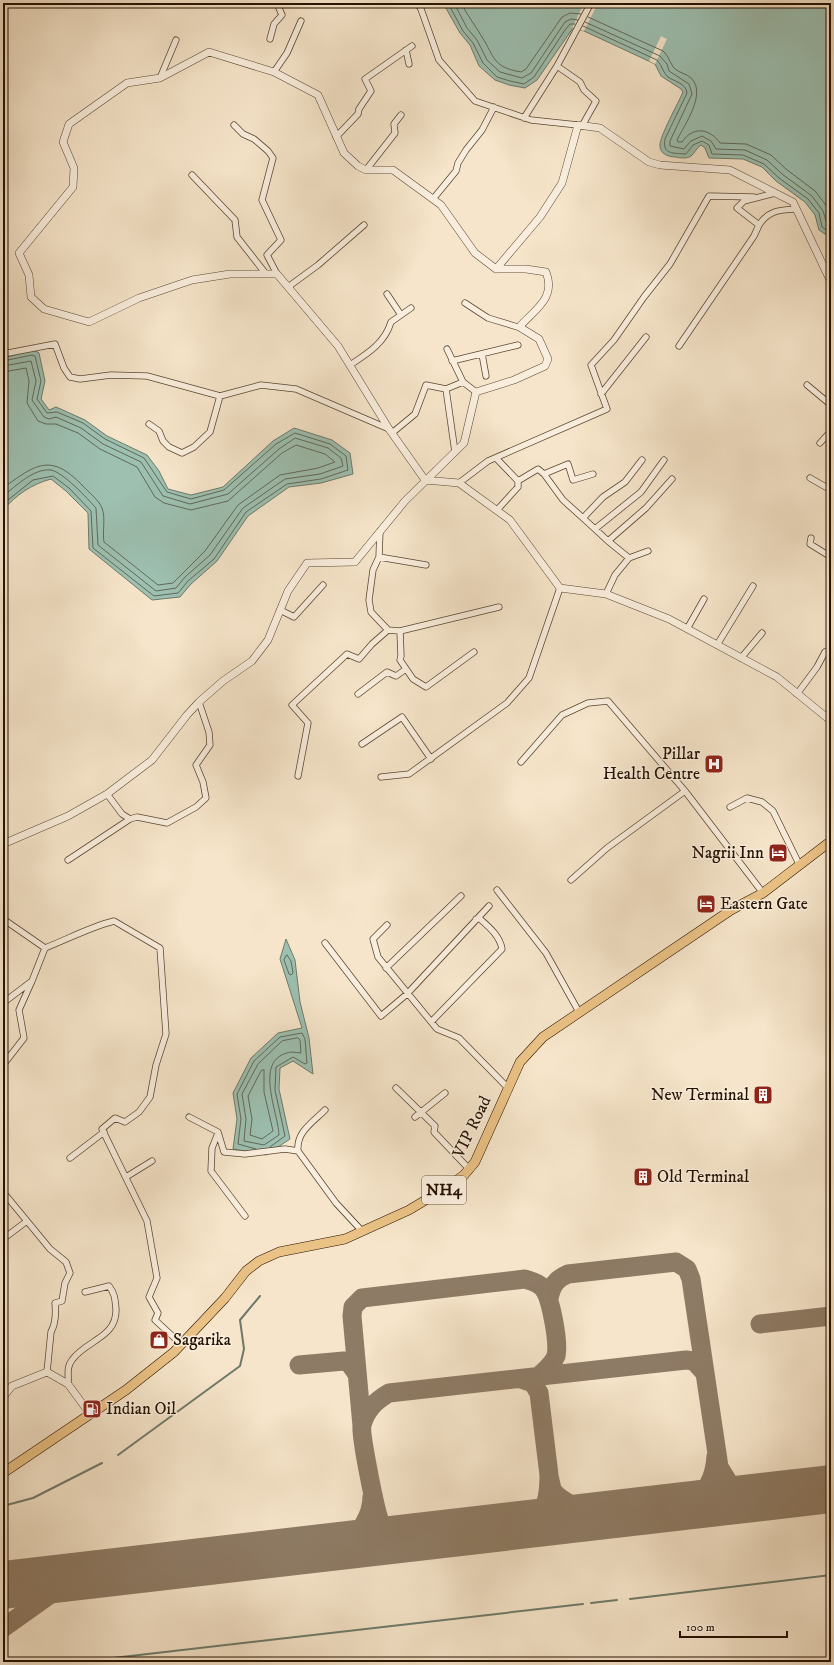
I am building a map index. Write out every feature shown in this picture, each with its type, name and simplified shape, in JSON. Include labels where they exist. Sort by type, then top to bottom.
[{"type":"highway","name":"VIP Road","points":[[3,1473],[126,1390],[181,1344],[225,1298],[246,1272],[259,1261],[279,1252],[345,1240],[409,1210],[449,1186],[470,1170],[520,1062],[542,1037],[731,910],[763,893],[831,841]]},
{"type":"street","points":[[270,39],[274,24],[282,15],[279,8],[282,3]]},
{"type":"street","points":[[417,3],[421,9],[440,60],[475,101],[524,118],[600,128],[649,162],[660,165],[730,170],[776,193],[793,202],[831,282]]},
{"type":"street","points":[[524,118],[557,66],[591,3]]},
{"type":"street","points":[[274,72],[287,53],[301,21]]},
{"type":"street","points":[[160,78],[176,40]]},
{"type":"street","points":[[336,137],[358,114],[359,109],[371,91],[365,79],[412,46]]},
{"type":"street","points":[[406,50],[409,64]]},
{"type":"street","points":[[277,274],[230,274],[192,280],[139,298],[89,322],[44,309],[32,297],[29,276],[19,253],[73,187],[74,168],[64,142],[68,124],[127,83],[160,78],[209,52],[274,72],[318,95],[344,153],[358,166],[366,170],[393,170],[442,205],[474,253],[496,270],[526,269],[546,272],[550,281],[548,296],[521,325],[521,328]]},
{"type":"street","points":[[496,270],[540,217],[562,183],[580,125],[596,101],[584,90],[580,82],[557,66]]},
{"type":"street","points":[[433,199],[456,171],[458,163],[482,130],[494,107]]},
{"type":"street","points":[[366,170],[395,133],[394,124],[401,115]]},
{"type":"street","points":[[234,125],[243,134],[254,139],[268,151],[273,158],[262,200],[281,240],[267,255],[277,274],[338,346],[390,431],[425,480],[459,483],[510,520],[560,588],[606,594],[669,619],[777,677],[831,721]]},
{"type":"street","points":[[192,175],[235,220],[238,237],[266,274]]},
{"type":"street","points":[[759,225],[737,208],[744,201],[754,197],[776,193]]},
{"type":"street","points":[[459,483],[488,461],[607,409],[591,365],[614,340],[644,297],[670,264],[710,196],[754,197]]},
{"type":"street","points":[[679,346],[754,236],[765,217],[779,210],[796,209]]},
{"type":"street","points":[[288,288],[318,265],[364,225]]},
{"type":"street","points":[[387,294],[401,315]]},
{"type":"street","points":[[465,303],[488,318],[521,328],[539,339],[548,359],[545,366],[514,380],[476,392]]},
{"type":"street","points":[[350,365],[376,346],[389,330],[391,322],[411,308]]},
{"type":"street","points":[[601,394],[646,337]]},
{"type":"street","points":[[3,354],[55,344],[64,368],[70,377],[80,379],[111,374],[147,376],[186,385],[220,396],[260,385],[296,389],[390,431]]},
{"type":"street","points":[[452,360],[518,345]]},
{"type":"street","points":[[447,349],[463,382],[476,392]]},
{"type":"street","points":[[482,354],[486,376]]},
{"type":"street","points":[[390,431],[415,414],[426,385],[446,389],[463,382]]},
{"type":"street","points":[[807,385],[831,405]]},
{"type":"street","points":[[446,389],[454,452]]},
{"type":"street","points":[[3,844],[68,816],[108,794],[152,760],[199,702],[223,681],[252,661],[268,640],[288,591],[306,563],[355,562],[425,480],[464,443],[476,392]]},
{"type":"street","points":[[149,424],[159,431],[163,441],[169,447],[182,453],[194,447],[210,432],[220,396]]},
{"type":"street","points":[[820,443],[831,431]]},
{"type":"street","points":[[496,458],[518,481],[518,487],[497,510]]},
{"type":"street","points":[[583,518],[603,497],[625,482],[642,460]]},
{"type":"street","points":[[595,529],[641,492],[664,460]]},
{"type":"street","points":[[544,474],[568,464],[573,480],[593,474]]},
{"type":"street","points":[[518,481],[538,469],[544,474],[563,500],[629,558]]},
{"type":"street","points":[[810,478],[831,490]]},
{"type":"street","points":[[608,541],[646,508],[672,479]]},
{"type":"street","points":[[380,531],[379,557],[374,570],[369,600],[371,612],[388,630],[400,631],[499,607]]},
{"type":"street","points":[[811,538],[810,544],[831,557]]},
{"type":"street","points":[[606,594],[615,576],[629,558],[648,551]]},
{"type":"street","points":[[379,557],[426,565]]},
{"type":"street","points":[[280,610],[294,617],[323,585]]},
{"type":"street","points":[[717,645],[754,586]]},
{"type":"street","points":[[381,777],[409,774],[507,703],[529,678],[560,588]]},
{"type":"street","points":[[687,629],[704,599]]},
{"type":"street","points":[[298,776],[308,732],[308,724],[292,705],[347,654],[359,659],[372,644],[388,630]]},
{"type":"street","points":[[400,631],[400,660],[413,679],[426,687],[474,652]]},
{"type":"street","points":[[741,658],[762,633]]},
{"type":"street","points":[[798,694],[817,667],[825,652]]},
{"type":"street","points":[[358,694],[387,672],[396,676],[406,669]]},
{"type":"street","points":[[521,762],[562,715],[588,703],[608,700],[685,791],[763,893]]},
{"type":"street","points":[[68,860],[130,819],[137,817],[167,823],[196,807],[206,798],[203,782],[196,765],[210,745],[209,732],[199,702]]},
{"type":"street","points":[[362,744],[402,717],[431,759]]},
{"type":"street","points":[[571,880],[608,848],[685,791]]},
{"type":"street","points":[[108,794],[122,814],[130,819]]},
{"type":"street","points":[[730,807],[747,798],[762,802],[773,811],[799,864]]},
{"type":"street","points":[[497,890],[546,953],[579,1012]]},
{"type":"street","points":[[386,968],[461,896]]},
{"type":"street","points":[[325,943],[381,1016],[407,994],[489,906]]},
{"type":"street","points":[[3,919],[45,948]]},
{"type":"street","points":[[432,1021],[502,948],[501,942],[494,933],[480,919],[476,919]]},
{"type":"street","points":[[3,1065],[24,1038],[19,1010],[45,948],[95,926],[114,921],[160,948],[166,1034],[156,1065],[150,1097],[139,1112],[125,1122],[115,1118],[102,1130],[148,1221],[157,1278],[149,1297],[158,1313],[155,1320],[181,1344]]},
{"type":"street","points":[[387,925],[373,939],[378,957],[386,968],[432,1021],[437,1029],[459,1038],[508,1089]]},
{"type":"street","points":[[3,1003],[32,981]]},
{"type":"street","points":[[396,1088],[435,1126],[434,1132],[470,1170]]},
{"type":"street","points":[[415,1117],[445,1092]]},
{"type":"street","points":[[325,1110],[304,1130],[297,1144],[298,1151],[336,1203],[362,1231]]},
{"type":"street","points":[[189,1117],[218,1132],[224,1152],[245,1154],[285,1149],[298,1151]]},
{"type":"street","points":[[70,1158],[104,1132]]},
{"type":"street","points":[[218,1132],[212,1148],[211,1171],[245,1216]]},
{"type":"street","points":[[126,1177],[152,1161]]},
{"type":"street","points":[[3,1192],[50,1249],[66,1262],[70,1273],[65,1283],[62,1301],[56,1303],[56,1316],[54,1327],[51,1332],[47,1372]]},
{"type":"street","points":[[3,1239],[27,1221]]},
{"type":"street","points":[[68,1384],[68,1370],[72,1360],[112,1327],[116,1312],[115,1294],[109,1286],[85,1292]]},
{"type":"street","points":[[47,1372],[68,1384],[90,1414]]},
{"type":"street","points":[[3,1397],[12,1386],[47,1372]]},
{"type":"water","points":[[443,3],[831,3],[831,238],[819,230],[815,215],[805,202],[776,181],[762,167],[743,159],[709,158],[705,148],[701,145],[688,158],[671,156],[663,153],[660,149],[661,142],[683,92],[681,89],[661,76],[655,64],[584,31],[573,28],[537,80],[525,88],[509,85],[495,80],[479,66],[470,45],[460,33]]},
{"type":"water","points":[[34,350],[39,353],[45,381],[41,399],[49,410],[56,407],[85,420],[107,436],[147,455],[159,471],[168,489],[191,495],[223,487],[273,441],[294,428],[332,440],[350,453],[353,474],[321,483],[289,487],[248,516],[217,561],[191,584],[180,597],[152,600],[89,549],[88,513],[66,491],[51,479],[37,484],[25,491],[3,510],[3,358]]},
{"type":"water","points":[[286,939],[295,960],[300,1002],[309,1038],[313,1074],[293,1061],[280,1068],[279,1089],[290,1139],[266,1155],[233,1149],[237,1119],[233,1093],[251,1058],[278,1033],[302,1028],[280,959]]},
{"type":"pier","points":[[584,3],[598,3],[584,31],[572,28]]},
{"type":"pier","points":[[661,36],[667,39],[655,64],[649,61]]},
{"type":"waterway","points":[[118,1455],[240,1366],[244,1349],[240,1320],[260,1296]]},
{"type":"waterway","points":[[3,1506],[33,1498],[102,1463]]},
{"type":"waterway","points":[[630,1599],[831,1575]]},
{"type":"waterway","points":[[591,1603],[617,1600]]},
{"type":"waterway","points":[[107,1662],[113,1658],[583,1604]]},
{"type":"taxiway","points":[[549,1298],[555,1283],[560,1278],[568,1274],[676,1262],[687,1269],[691,1279],[719,1467],[730,1485],[747,1499]]},
{"type":"taxiway","points":[[362,1426],[352,1316],[353,1307],[362,1298],[525,1279],[536,1283],[542,1287],[545,1292],[551,1309],[554,1320],[557,1350],[553,1362],[538,1377]]},
{"type":"taxiway","points":[[760,1324],[831,1316]]},
{"type":"taxiway","points":[[400,1539],[385,1529],[381,1524],[369,1474],[362,1431],[362,1425],[369,1410],[379,1399],[389,1393],[686,1360],[694,1361],[705,1373]]},
{"type":"taxiway","points":[[299,1365],[344,1361],[350,1364],[357,1374]]},
{"type":"taxiway","points":[[521,1379],[533,1383],[539,1393],[549,1475],[546,1502],[540,1514],[530,1524]]},
{"type":"taxiway","points":[[692,1505],[706,1489],[712,1477],[716,1456]]},
{"type":"taxiway","points":[[549,1476],[552,1489],[560,1498],[596,1516]]},
{"type":"taxiway","points":[[344,1545],[355,1536],[364,1524],[370,1511],[372,1496]]},
{"type":"taxiway","points":[[3,1628],[69,1581],[82,1575]]},
{"type":"runway","points":[[3,1585],[831,1489]]},
{"type":"place","name":"Pillar Health Centre","points":[[714,764]]},
{"type":"place","name":"Nagrii Inn","points":[[778,853]]},
{"type":"place","name":"Eastern Gate","points":[[706,904]]},
{"type":"place","name":"New Terminal","points":[[763,1095]]},
{"type":"place","name":"Old Terminal","points":[[643,1177]]},
{"type":"place","name":"Sagarika","points":[[159,1340]]},
{"type":"place","name":"Indian Oil","points":[[92,1409]]}]
